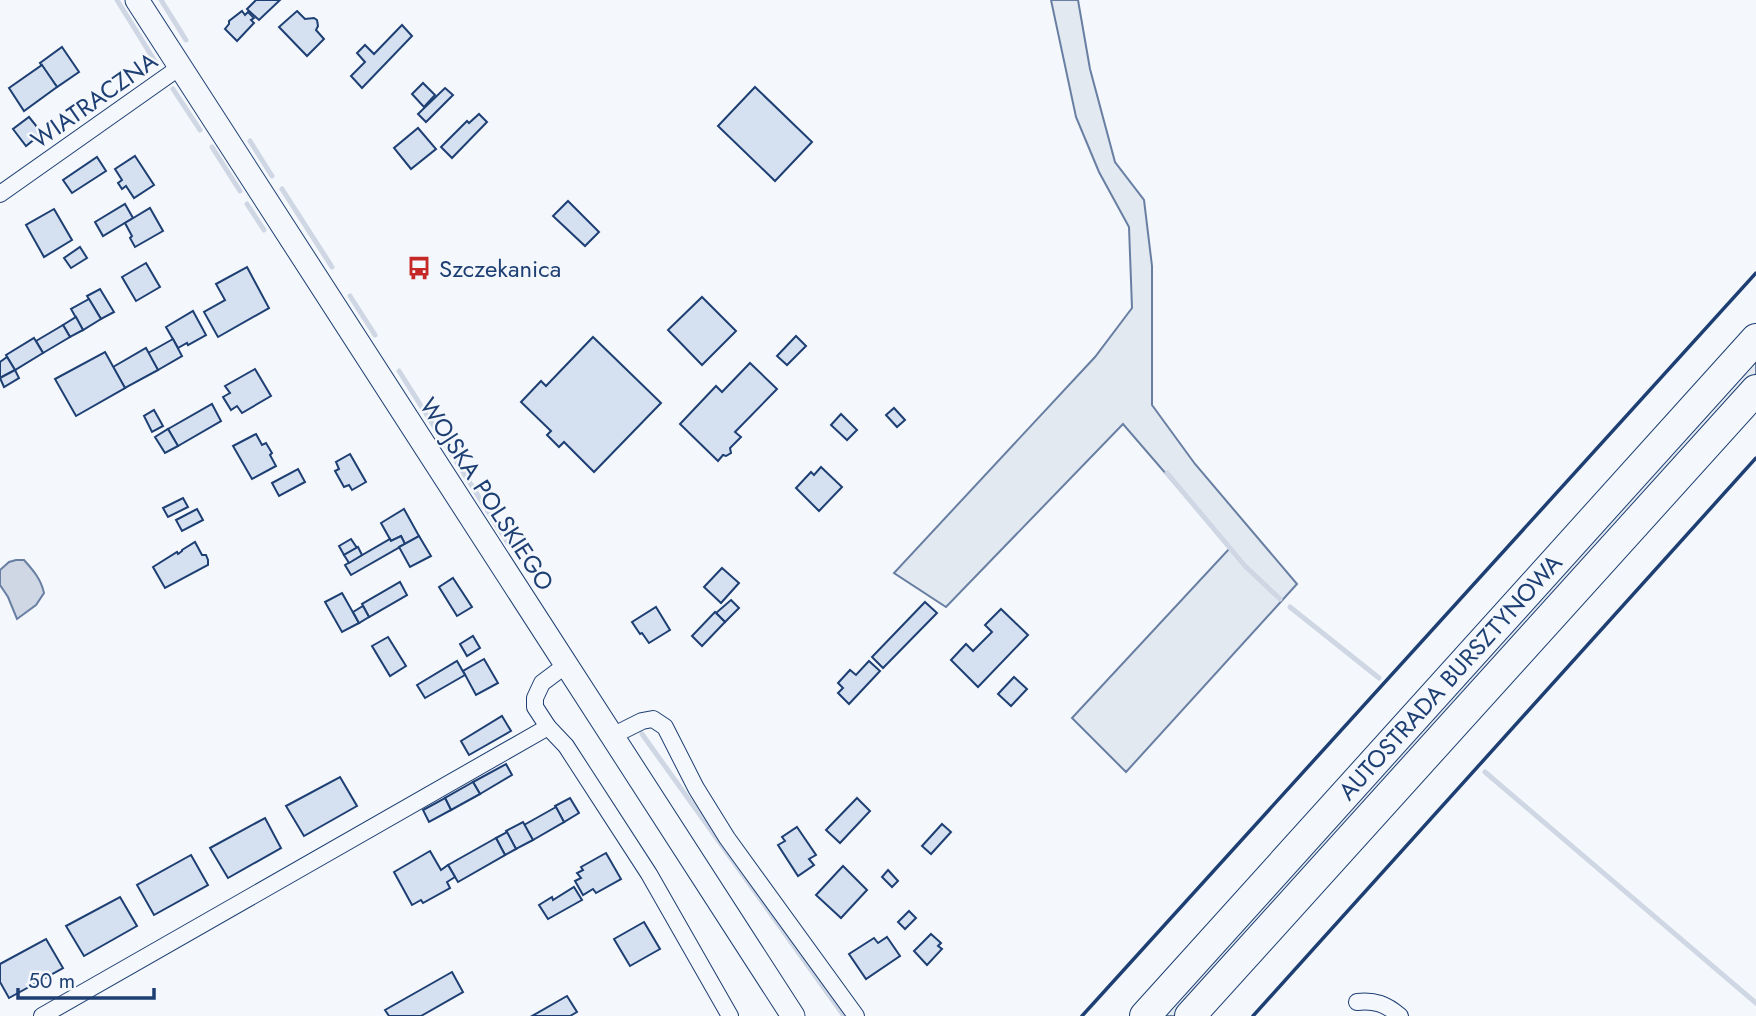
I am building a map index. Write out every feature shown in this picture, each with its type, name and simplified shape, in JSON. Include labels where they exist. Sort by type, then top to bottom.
[{"type":"highway","name":"AUTOSTRADA BURSZTYNOWA","points":[[1144,1016],[1756,339]]},
{"type":"highway","name":"AUTOSTRADA BURSZTYNOWA","points":[[1190,1016],[1756,390]]},
{"type":"main road","name":"WOJSKA POLSKIEGO","points":[[137,0],[793,1016]]},
{"type":"street","name":"WIATRACZNA","points":[[0,194],[180,66]]},
{"type":"street","points":[[566,665],[542,683],[537,690],[536,707],[548,727],[566,746],[649,874],[730,1016]]},
{"type":"street","points":[[612,736],[642,721],[653,719],[665,727],[695,788],[727,838],[856,1016]]},
{"type":"street","points":[[42,1016],[548,727]]},
{"type":"street","points":[[1357,1002],[1380,1002],[1401,1016]]},
{"type":"shaded area","points":[[1051,0],[1078,0],[1090,69],[1115,162],[1144,200],[1152,266],[1152,405],[1195,464],[1297,584],[1126,772],[1072,718],[1230,548],[1123,424],[946,607],[894,573],[1095,357],[1132,308],[1129,227],[1099,172],[1076,117]]},
{"type":"shaded area","points":[[1756,354],[1756,374],[1175,1016],[1160,1016]]},
{"type":"shaded area","points":[[16,560],[24,560],[30,567],[39,579],[44,593],[36,605],[17,619],[0,585],[0,570]]},
{"type":"building","points":[[256,0],[280,0],[259,20],[247,9]]},
{"type":"building","points":[[242,11],[245,15],[248,12],[254,18],[251,20],[254,23],[237,41],[225,29],[229,21]]},
{"type":"building","points":[[297,11],[305,19],[317,20],[316,30],[324,39],[307,56],[279,27]]},
{"type":"building","points":[[402,25],[412,36],[362,88],[351,76],[365,62],[357,53],[365,45],[374,54]]},
{"type":"building","points":[[62,47],[79,72],[57,87],[40,63]]},
{"type":"building","points":[[42,65],[57,87],[24,111],[9,88]]},
{"type":"building","points":[[423,83],[435,95],[424,107],[412,94]]},
{"type":"building","points":[[755,87],[812,142],[775,181],[718,126]]},
{"type":"building","points":[[445,88],[453,95],[426,122],[418,114]]},
{"type":"building","points":[[479,114],[487,122],[452,158],[441,147],[467,121],[469,123]]},
{"type":"building","points":[[29,117],[42,133],[26,146],[13,129]]},
{"type":"building","points":[[418,128],[436,149],[411,169],[394,148]]},
{"type":"building","points":[[135,156],[154,185],[134,198],[126,186],[122,189],[118,183],[122,180],[115,169]]},
{"type":"building","points":[[97,157],[106,171],[72,193],[63,180]]},
{"type":"building","points":[[568,201],[599,232],[585,246],[553,216]]},
{"type":"building","points":[[125,204],[133,218],[103,236],[95,222]]},
{"type":"building","points":[[150,208],[163,231],[135,247],[125,223]]},
{"type":"building","points":[[54,209],[72,240],[44,257],[26,225]]},
{"type":"building","points":[[80,247],[87,258],[71,268],[64,258]]},
{"type":"building","points":[[146,263],[160,287],[136,301],[122,277]]},
{"type":"building","points":[[247,267],[269,308],[218,337],[204,312],[225,300],[216,284]]},
{"type":"building","points":[[100,289],[114,312],[101,319],[87,296]]},
{"type":"building","points":[[702,297],[736,331],[702,365],[668,330]]},
{"type":"building","points":[[89,299],[101,319],[83,330],[71,309]]},
{"type":"building","points":[[193,311],[206,335],[178,348],[166,327]]},
{"type":"building","points":[[76,317],[83,330],[70,337],[63,325]]},
{"type":"building","points":[[63,325],[70,337],[43,353],[36,341]]},
{"type":"building","points":[[796,336],[806,346],[787,365],[777,356]]},
{"type":"building","points":[[593,337],[661,403],[594,472],[564,442],[559,447],[547,435],[551,431],[521,402],[541,381],[546,386]]},
{"type":"building","points":[[34,338],[43,353],[15,370],[6,355]]},
{"type":"building","points":[[173,339],[182,356],[158,370],[148,353]]},
{"type":"building","points":[[146,348],[158,370],[125,388],[113,367]]},
{"type":"building","points":[[105,352],[125,388],[76,416],[55,379]]},
{"type":"building","points":[[7,357],[15,370],[0,378],[0,362]]},
{"type":"building","points":[[750,363],[777,389],[735,432],[741,437],[730,448],[731,453],[723,455],[718,461],[680,424],[716,386],[722,392]]},
{"type":"building","points":[[255,369],[271,396],[242,413],[237,406],[231,410],[223,397],[230,393],[225,386]]},
{"type":"building","points":[[15,370],[19,378],[4,387],[0,378]]},
{"type":"building","points":[[212,404],[221,421],[178,446],[168,429]]},
{"type":"building","points":[[894,408],[905,420],[897,427],[886,415]]},
{"type":"building","points":[[154,410],[163,426],[152,432],[144,416]]},
{"type":"building","points":[[841,414],[857,430],[847,440],[831,425]]},
{"type":"building","points":[[168,429],[178,446],[165,453],[155,437]]},
{"type":"building","points":[[256,434],[262,445],[266,443],[276,466],[252,479],[233,446]]},
{"type":"building","points":[[350,454],[366,482],[352,490],[349,485],[344,487],[335,471],[339,469],[336,462]]},
{"type":"building","points":[[821,467],[842,487],[819,511],[796,488],[811,472],[814,475]]},
{"type":"building","points":[[298,469],[305,482],[279,496],[272,483]]},
{"type":"building","points":[[183,498],[188,507],[168,517],[163,508]]},
{"type":"building","points":[[197,509],[203,520],[182,531],[176,520]]},
{"type":"building","points":[[404,509],[419,536],[405,544],[401,536],[391,541],[381,523]]},
{"type":"building","points":[[401,536],[405,544],[351,575],[345,565],[390,539],[391,541]]},
{"type":"building","points":[[419,536],[431,556],[410,567],[399,547]]},
{"type":"building","points":[[351,539],[357,548],[344,555],[339,546]]},
{"type":"building","points":[[195,542],[202,555],[206,555],[208,565],[165,588],[153,567]]},
{"type":"building","points":[[358,547],[362,555],[349,563],[344,555]]},
{"type":"building","points":[[722,568],[739,583],[721,603],[704,587]]},
{"type":"building","points":[[453,578],[472,607],[457,616],[439,587]]},
{"type":"building","points":[[400,582],[407,595],[369,617],[362,604]]},
{"type":"building","points":[[342,593],[359,623],[342,632],[325,602]]},
{"type":"building","points":[[731,600],[739,608],[725,622],[716,613]]},
{"type":"building","points":[[925,602],[937,613],[883,668],[872,657]]},
{"type":"building","points":[[363,606],[369,617],[359,623],[353,612]]},
{"type":"building","points":[[656,607],[670,630],[649,643],[632,622]]},
{"type":"building","points":[[1001,609],[1028,635],[978,687],[951,660],[966,644],[973,651],[992,632],[985,625]]},
{"type":"building","points":[[715,612],[725,622],[702,646],[692,636]]},
{"type":"building","points":[[473,636],[480,648],[467,656],[460,644]]},
{"type":"building","points":[[388,637],[406,666],[390,676],[372,646]]},
{"type":"building","points":[[484,659],[498,683],[476,695],[463,671]]},
{"type":"building","points":[[457,661],[465,675],[425,698],[417,685]]},
{"type":"building","points":[[869,661],[880,671],[849,704],[838,693],[843,688],[838,683],[850,670],[856,675]]},
{"type":"building","points":[[1014,677],[1027,689],[1011,706],[998,694]]},
{"type":"building","points":[[502,716],[511,731],[469,755],[461,741]]},
{"type":"building","points":[[506,764],[512,775],[480,794],[473,782]]},
{"type":"building","points":[[340,777],[357,806],[304,836],[286,806]]},
{"type":"building","points":[[473,782],[480,794],[451,810],[445,798]]},
{"type":"building","points":[[445,798],[451,810],[429,822],[423,810]]},
{"type":"building","points":[[570,798],[579,813],[564,822],[555,806]]},
{"type":"building","points":[[857,798],[870,811],[840,843],[826,830]]},
{"type":"building","points":[[556,807],[564,822],[533,840],[524,825]]},
{"type":"building","points":[[265,818],[281,848],[228,878],[210,848]]},
{"type":"building","points":[[523,822],[533,840],[516,849],[506,831]]},
{"type":"building","points":[[942,824],[951,832],[931,854],[922,846]]},
{"type":"building","points":[[797,827],[816,855],[809,859],[814,865],[798,876],[778,845],[785,841],[782,837]]},
{"type":"building","points":[[507,832],[516,849],[505,855],[496,838]]},
{"type":"building","points":[[496,838],[505,855],[458,882],[448,865]]},
{"type":"building","points":[[430,851],[441,870],[448,865],[455,877],[447,882],[450,888],[423,903],[421,900],[412,905],[394,872]]},
{"type":"building","points":[[606,853],[621,879],[596,893],[593,889],[583,895],[575,881],[581,878],[577,873],[583,870],[581,867]]},
{"type":"building","points":[[191,855],[208,885],[154,915],[137,885]]},
{"type":"building","points":[[843,866],[867,890],[841,918],[816,895]]},
{"type":"building","points":[[888,870],[898,881],[892,887],[882,877]]},
{"type":"building","points":[[574,887],[582,900],[548,919],[539,905]]},
{"type":"building","points":[[120,897],[137,926],[84,956],[66,926]]},
{"type":"building","points":[[909,911],[916,918],[905,929],[898,922]]},
{"type":"building","points":[[644,922],[660,949],[630,966],[614,939]]},
{"type":"building","points":[[931,934],[941,943],[938,946],[942,949],[927,965],[914,951]]},
{"type":"building","points":[[887,937],[900,956],[866,979],[849,954],[874,938],[878,943]]},
{"type":"building","points":[[46,939],[63,968],[9,998],[0,982],[0,964]]},
{"type":"building","points":[[452,972],[463,992],[421,1016],[389,1016],[385,1010]]},
{"type":"building","points":[[567,996],[577,1012],[570,1016],[532,1016]]},
{"type":"waterway","points":[[117,0],[156,63]]},
{"type":"waterway","points":[[161,0],[186,40]]},
{"type":"waterway","points":[[173,89],[200,130]]},
{"type":"waterway","points":[[250,141],[272,176]]},
{"type":"waterway","points":[[212,147],[240,191]]},
{"type":"waterway","points":[[282,189],[332,267]]},
{"type":"waterway","points":[[247,204],[264,230]]},
{"type":"waterway","points":[[350,296],[375,335]]},
{"type":"waterway","points":[[399,371],[508,543]]},
{"type":"waterway","points":[[1167,473],[1245,566],[1280,599]]},
{"type":"waterway","points":[[1290,607],[1379,678]]},
{"type":"waterway","points":[[642,734],[844,1016]]},
{"type":"waterway","points":[[1485,772],[1756,1003]]},
{"type":"wall","points":[[1082,1016],[1756,273]]},
{"type":"wall","points":[[1253,1016],[1756,458]]},
{"type":"place","name":"Szczekanica","points":[[419,268]]}]
